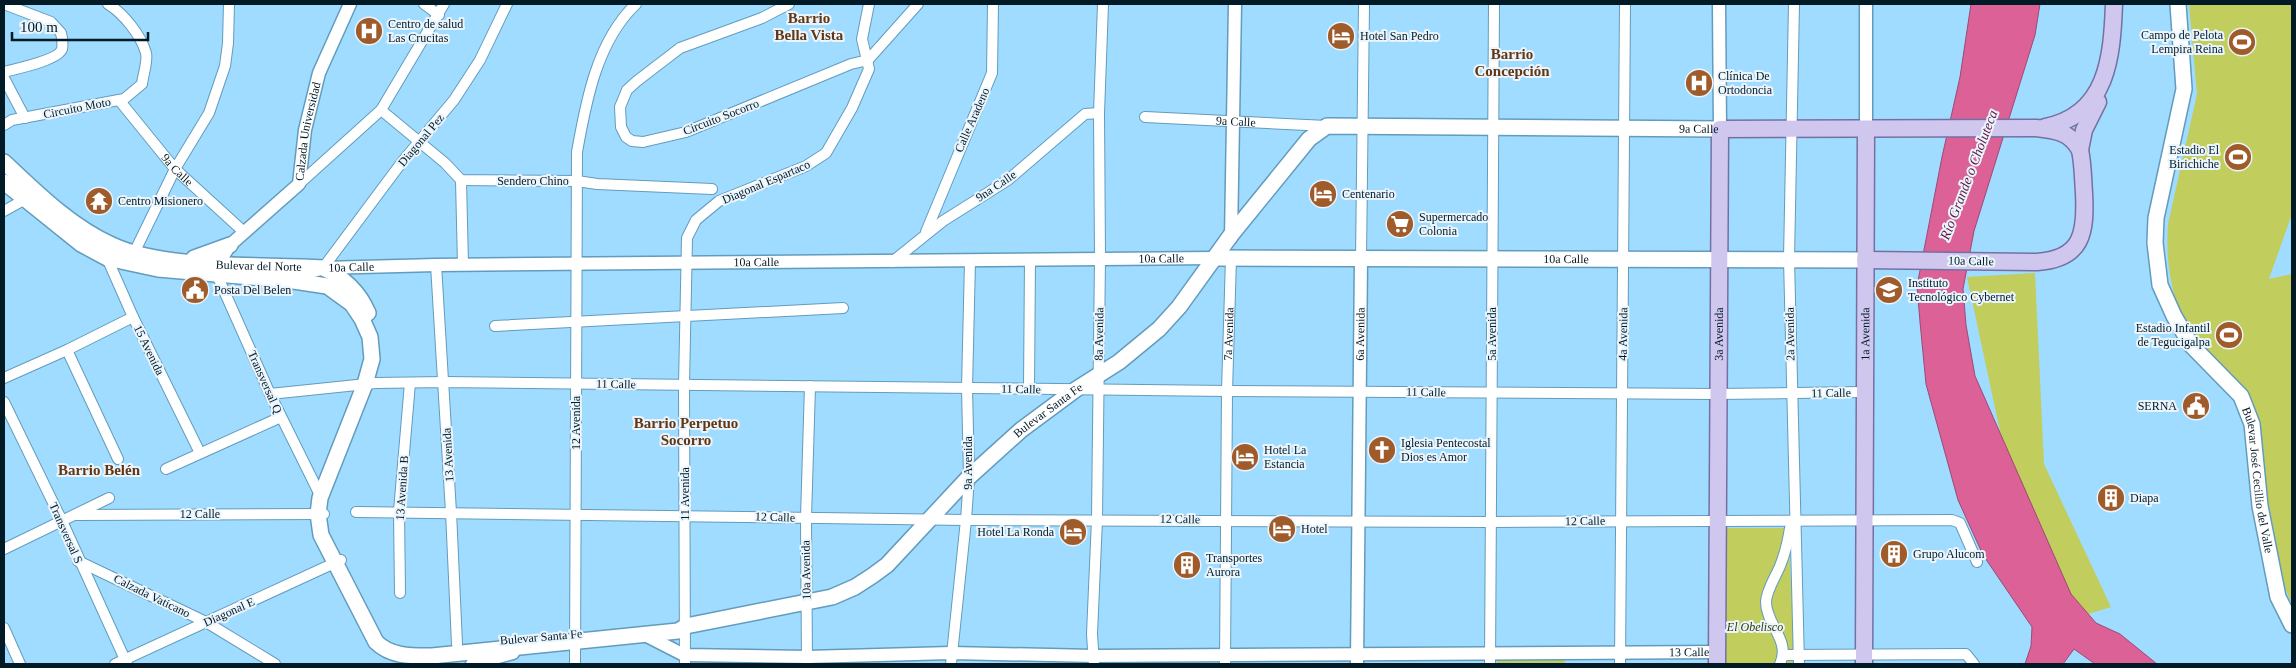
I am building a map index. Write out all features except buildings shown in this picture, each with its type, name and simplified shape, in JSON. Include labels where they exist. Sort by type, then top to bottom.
[{"type":"main road","points":[[2031,128],[2056,125],[2071,118],[2094,97],[2106,72],[2111,55],[2114,4]]},
{"type":"main road","name":"10a Calle","points":[[1214,258],[2051,261],[2062,257],[2080,240],[2086,222],[2080,150],[2089,115],[2112,74],[2118,41],[2120,4]]},
{"type":"main road","name":"Bulevar José Cecillio del Valle","points":[[2178,4],[2184,89],[2156,218],[2155,243],[2160,285],[2174,316],[2191,345],[2240,396],[2252,424],[2260,506],[2278,597],[2292,626]]},
{"type":"main road","points":[[1327,126],[1361,125]]},
{"type":"main road","name":"9a Calle","points":[[1361,125],[1792,130],[2031,128]]},
{"type":"main road","name":"Bulevar Santa Fe","points":[[397,649],[408,646],[526,639],[645,635],[807,604],[832,597],[855,587],[886,565],[931,519],[968,477],[1021,430],[1075,390],[1098,382],[1159,329],[1180,306],[1231,235],[1309,139],[1327,126]]},
{"type":"main road","points":[[2031,128],[2059,130],[2075,141],[2080,150]]},
{"type":"main road","name":"3a Avenida","points":[[1717,658],[1720,129]]},
{"type":"main road","name":"1a Avenida","points":[[1864,659],[1866,130]]},
{"type":"main road","name":"Bulevar del Norte","points":[[4,162],[30,196],[81,244],[134,259],[218,269],[328,286],[352,304],[362,319],[370,337],[372,358],[370,383]]},
{"type":"main road","name":"Bulevar del Norte","points":[[4,182],[30,196]]},
{"type":"main road","points":[[182,261],[212,253],[230,245]]},
{"type":"main road","name":"Bulevar del Norte","points":[[134,259],[182,261],[218,269],[323,268],[337,274],[346,282],[365,306],[377,339],[379,359],[322,507]]},
{"type":"main road","points":[[322,507],[321,535],[339,562],[376,642],[382,648],[397,649]]},
{"type":"main road","name":"Bulevar Santa Fe","points":[[397,649],[432,656],[547,644],[576,638],[677,624],[686,626]]},
{"type":"street","points":[[4,4],[52,22],[62,32],[62,49],[59,53],[35,64],[4,72]]},
{"type":"street","name":"Circuito Moto","points":[[4,125],[12,120],[124,99],[142,84],[146,54],[134,31],[116,9],[108,4]]},
{"type":"street","points":[[134,259],[175,169],[210,113],[225,66],[229,4]]},
{"type":"street","name":"Calzada Universidad","points":[[218,269],[230,245],[299,184],[305,130],[319,73],[350,4]]},
{"type":"street","points":[[424,4],[439,15]]},
{"type":"street","points":[[299,184],[381,110],[444,4]]},
{"type":"street","name":"Diagonal Pez","points":[[323,268],[420,141],[454,100],[480,60],[507,4]]},
{"type":"street","name":"12 Avenida","points":[[575,664],[577,152],[582,121],[606,43],[624,15],[636,4]]},
{"type":"street","name":"Circuito Socorro","points":[[789,4],[762,18],[680,48],[627,90],[620,107],[621,127],[626,137],[632,141],[643,142],[686,132],[851,64],[868,60]]},
{"type":"street","points":[[868,60],[862,39],[869,4]]},
{"type":"street","name":"Diagonal Espartaco","points":[[686,263],[687,238],[690,230],[704,213],[719,201],[806,166],[826,153],[866,78],[869,69],[868,60],[918,4]]},
{"type":"street","name":"Calle Aradeno","points":[[926,232],[992,73],[993,4]]},
{"type":"street","name":"8a Avenida","points":[[1094,660],[1092,634],[1097,519],[1100,258],[1099,113],[1103,4]]},
{"type":"street","name":"7a Avenida","points":[[1225,660],[1227,391],[1235,4]]},
{"type":"street","name":"6a Avenida","points":[[1358,659],[1361,125],[1364,4]]},
{"type":"street","name":"5a Avenida","points":[[1490,659],[1494,4]]},
{"type":"street","name":"4a Avenida","points":[[1620,659],[1625,4]]},
{"type":"street","name":"3a Avenida","points":[[1720,4],[1720,129]]},
{"type":"street","name":"2a Avenida","points":[[1794,4],[1789,259],[1792,521],[1798,659]]},
{"type":"street","name":"1a Avenida","points":[[1866,4],[1866,130]]},
{"type":"street","points":[[4,78],[24,118]]},
{"type":"street","name":"9a Calle","points":[[119,100],[175,169],[244,232]]},
{"type":"street","points":[[381,110],[420,141],[461,180],[463,265]]},
{"type":"street","name":"9na Calle","points":[[892,262],[926,232],[1008,180],[1085,114],[1099,113]]},
{"type":"street","name":"9a Calle","points":[[1145,117],[1327,126]]},
{"type":"street","name":"Sendero Chino","points":[[461,180],[577,181],[597,184],[712,189]]},
{"type":"street","points":[[4,211],[30,196]]},
{"type":"street","name":"15 Avenida","points":[[108,251],[133,317],[200,453]]},
{"type":"street","name":"10a Calle","points":[[288,280],[323,268],[436,265],[1214,258]]},
{"type":"street","points":[[1029,389],[1030,259]]},
{"type":"street","name":"9a Avenida","points":[[951,659],[966,520],[970,261]]},
{"type":"street","name":"11 Avenida","points":[[684,659],[686,626],[684,385],[686,263]]},
{"type":"street","name":"13 Avenida","points":[[436,265],[451,512],[456,644]]},
{"type":"street","name":"Transversal Q","points":[[218,269],[280,417],[322,507]]},
{"type":"street","points":[[495,326],[842,308]]},
{"type":"street","points":[[4,378],[68,350],[133,317]]},
{"type":"street","points":[[68,350],[118,459]]},
{"type":"street","name":"11 Calle","points":[[270,394],[370,383],[444,382],[1075,390]]},
{"type":"street","name":"11 Calle","points":[[1098,382],[1227,391],[1622,394],[1864,392]]},
{"type":"street","name":"13 Avenida B","points":[[400,593],[399,511],[410,383]]},
{"type":"street","name":"10a Avenida","points":[[807,660],[806,518],[810,386]]},
{"type":"street","name":"Transversal S","points":[[4,402],[62,521],[78,561],[126,662]]},
{"type":"street","points":[[166,469],[280,417]]},
{"type":"street","points":[[4,549],[109,498]]},
{"type":"street","name":"12 Calle","points":[[75,515],[322,507]]},
{"type":"street","name":"12 Calle","points":[[356,512],[685,514],[966,520],[1491,522],[1952,520],[1960,523],[1977,562]]},
{"type":"street","points":[[1792,521],[1781,564],[1766,602],[1770,619],[1782,642],[1781,659],[1864,659],[1966,654],[1974,664]]},
{"type":"street","name":"Calzada Vaticano","points":[[78,561],[206,622],[275,664]]},
{"type":"street","name":"Diagonal E","points":[[115,664],[126,662],[206,622],[339,562]]},
{"type":"street","points":[[4,628],[20,664]]},
{"type":"street","name":"13 Calle","points":[[645,635],[684,659],[1225,660],[1717,658]]},
{"type":"street","points":[[473,664],[526,639]]},
{"type":"street","points":[[473,664],[547,644]]},
{"type":"green space","points":[[2189,4],[2292,4],[2292,214],[2269,279],[2292,274],[2292,604],[2274,550],[2254,408],[2245,391],[2195,338],[2179,308],[2170,275],[2167,241],[2168,224],[2197,94]]},
{"type":"green space","points":[[2035,273],[2044,464],[2111,607],[2079,617],[2008,469],[1967,277]]},
{"type":"green space","name":"El Obelisco","points":[[1724,528],[1788,528],[1795,664],[1719,664]]},
{"type":"green space","points":[[1497,657],[1563,658],[1566,664],[1497,664]]},
{"type":"water","name":"Río Grande o Choluteca","points":[[1971,4],[2040,4],[2035,35],[1974,231],[1963,289],[1966,325],[1975,376],[2071,594],[2096,623],[2120,634],[2157,664],[2095,664],[2074,649],[2063,664],[2025,664],[2031,646],[2032,627],[1983,555],[1958,500],[1926,384],[1917,286],[1942,157],[1960,77]]},
{"type":"place","name":"Centro de salud Las Crucitas","points":[[369,31]]},
{"type":"place","name":"Hotel San Pedro","points":[[1341,36]]},
{"type":"place","name":"Campo de Pelota Lempira Reina","points":[[2242,42]]},
{"type":"place","name":"Clínica De Ortodoncia","points":[[1699,83]]},
{"type":"place","name":"Estadio El Birichiche","points":[[2238,157]]},
{"type":"place","name":"Centenario","points":[[1323,194]]},
{"type":"place","name":"Centro Misionero","points":[[99,201]]},
{"type":"place","name":"Supermercado Colonia","points":[[1400,224]]},
{"type":"place","name":"Posta Del Belen","points":[[195,290]]},
{"type":"place","name":"Instituto Tecnológico Cybernet","points":[[1889,290]]},
{"type":"place","name":"Estadio Infantil de Tegucigalpa","points":[[2229,335]]},
{"type":"place","name":"SERNA","points":[[2196,406]]},
{"type":"place","name":"Iglesia Pentecostal Dios es Amor","points":[[1382,450]]},
{"type":"place","name":"Hotel La Estancia","points":[[1245,457]]},
{"type":"place","name":"Diapa","points":[[2111,498]]},
{"type":"place","name":"Hotel","points":[[1282,529]]},
{"type":"place","name":"Hotel La Ronda","points":[[1073,532]]},
{"type":"place","name":"Grupo Alucom","points":[[1894,554]]},
{"type":"place","name":"Transportes Aurora","points":[[1187,565]]},
{"type":"district","name":"Barrio Bella Vista","points":[[809,26]]},
{"type":"district","name":"Barrio Concepción","points":[[1512,62]]},
{"type":"district","name":"Barrio Perpetuo Socorro","points":[[686,432]]},
{"type":"district","name":"Barrio Belén","points":[[99,470]]}]
